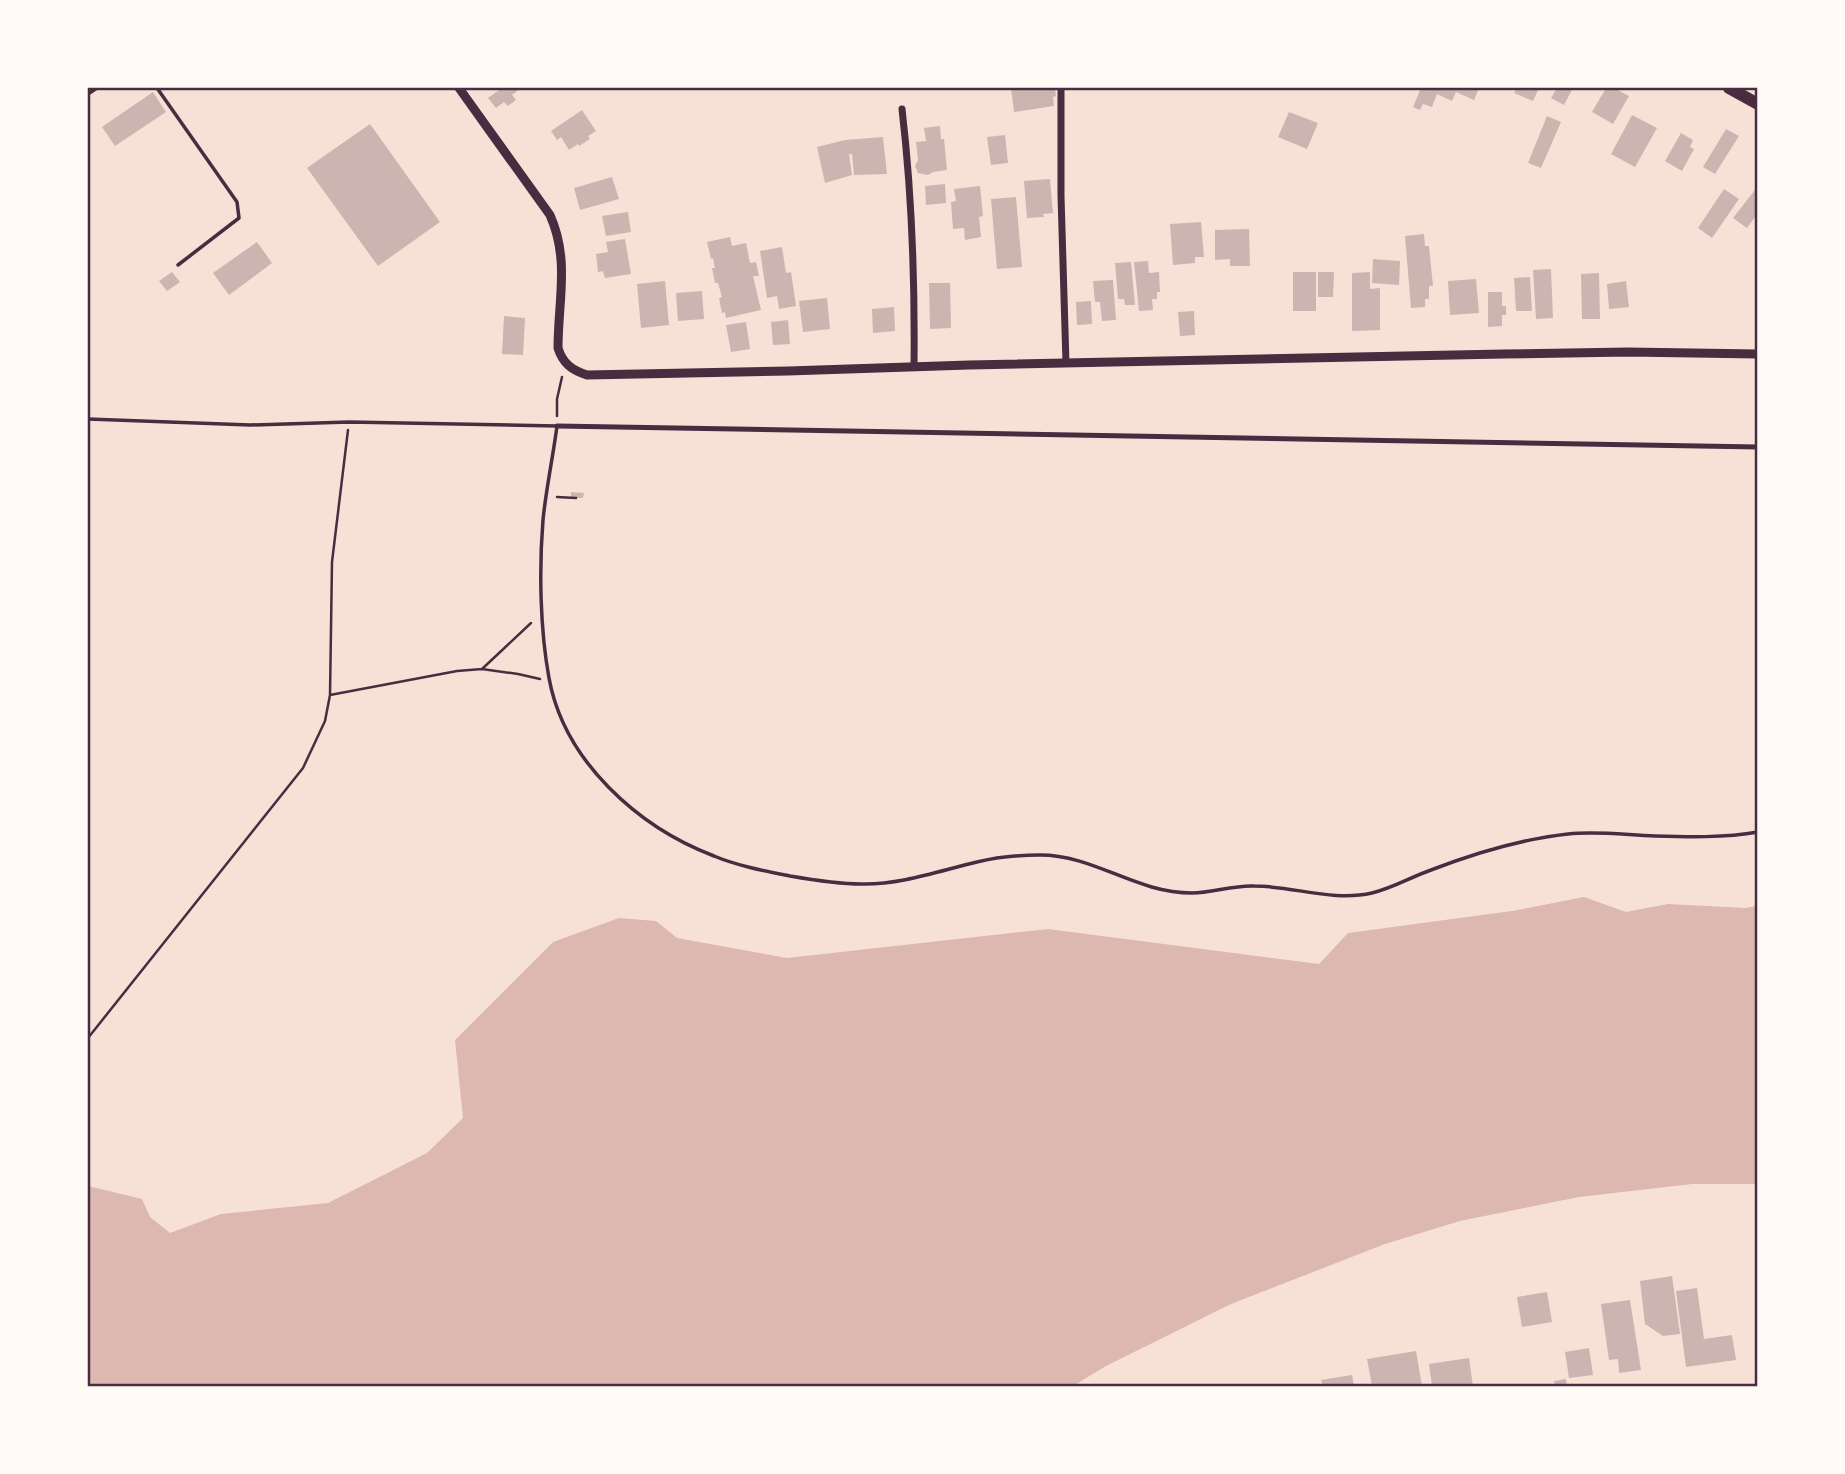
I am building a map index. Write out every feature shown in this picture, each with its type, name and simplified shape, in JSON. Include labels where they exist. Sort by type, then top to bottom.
[{"type":"main road","points":[[1729,88],[1758,104]]},
{"type":"street","points":[[459,88],[550,215],[561,247],[558,348],[565,364],[587,375],[1503,354],[1758,354]]},
{"type":"street","points":[[1061,88],[1066,363]]},
{"type":"street","points":[[902,109],[911,205],[914,367]]},
{"type":"street","points":[[557,426],[1758,447]]},
{"type":"lane","points":[[88,94],[97,88]]},
{"type":"lane","points":[[157,88],[237,202],[239,218],[178,265]]},
{"type":"lane","points":[[88,419],[250,425],[349,422],[557,426],[543,519],[541,575],[543,639],[549,681],[562,718],[579,751],[608,788],[650,822],[715,857],[765,871],[819,881],[862,885],[903,881],[1010,856],[1042,855],[1093,864],[1126,880],[1160,890],[1193,893],[1251,886],[1344,896],[1372,893],[1506,845],[1559,835],[1603,833],[1705,836],[1758,832]]},
{"type":"path","points":[[557,426],[558,399],[565,364]]},
{"type":"path","points":[[88,1038],[303,768],[325,721],[330,695],[332,562],[349,422]]},
{"type":"path","points":[[547,496],[576,498]]},
{"type":"path","points":[[482,669],[542,611]]},
{"type":"path","points":[[330,695],[457,671],[482,669],[549,681]]},
{"type":"shaded area","points":[[1584,897],[1626,912],[1668,904],[1745,908],[1757,906],[1757,1184],[1692,1184],[1579,1197],[1460,1221],[1385,1244],[1231,1304],[1106,1366],[1073,1386],[88,1386],[88,1186],[142,1199],[150,1217],[170,1233],[221,1214],[328,1203],[427,1153],[463,1118],[455,1040],[553,942],[619,918],[656,921],[677,938],[787,958],[1048,929],[1319,964],[1348,933],[1512,911]]},
{"type":"building","points":[[502,88],[520,89],[512,95],[516,100],[508,106],[504,102],[496,108],[488,98]]},
{"type":"building","points":[[1011,88],[1055,88],[1054,106],[1014,112]]},
{"type":"building","points":[[1421,88],[1479,88],[1474,100],[1456,92],[1452,101],[1437,94],[1432,107],[1423,104],[1420,110],[1413,107]]},
{"type":"building","points":[[1517,88],[1539,88],[1533,101],[1514,93]]},
{"type":"building","points":[[1557,88],[1573,88],[1564,105],[1551,98]]},
{"type":"building","points":[[1606,88],[1614,88],[1629,96],[1613,124],[1592,112]]},
{"type":"building","points":[[153,92],[166,112],[115,146],[102,127]]},
{"type":"building","points":[[582,110],[596,131],[588,136],[590,139],[569,150],[561,137],[557,140],[551,131]]},
{"type":"building","points":[[1289,112],[1318,123],[1307,149],[1278,137]]},
{"type":"building","points":[[1632,115],[1657,128],[1635,167],[1611,154]]},
{"type":"building","points":[[1547,116],[1561,122],[1541,168],[1528,163]]},
{"type":"building","points":[[370,124],[440,222],[378,266],[307,168]]},
{"type":"building","points":[[940,126],[947,170],[928,175],[918,173],[915,166],[918,160],[916,142],[926,141],[924,128]]},
{"type":"building","points":[[1726,129],[1739,136],[1715,174],[1703,167]]},
{"type":"building","points":[[1681,133],[1693,140],[1690,147],[1694,149],[1682,171],[1665,161]]},
{"type":"building","points":[[1005,135],[1008,163],[991,165],[987,137]]},
{"type":"building","points":[[883,137],[887,174],[854,175],[852,154],[849,154],[852,175],[825,183],[817,147],[845,140]]},
{"type":"building","points":[[612,177],[619,199],[580,210],[574,188]]},
{"type":"building","points":[[1050,179],[1053,213],[1043,214],[1044,217],[1027,218],[1024,181]]},
{"type":"building","points":[[945,184],[946,203],[926,205],[925,186]]},
{"type":"building","points":[[980,186],[983,216],[979,217],[981,237],[965,240],[964,228],[953,229],[951,202],[956,201],[954,189]]},
{"type":"building","points":[[1758,186],[1758,213],[1747,228],[1733,218]]},
{"type":"building","points":[[1724,189],[1739,199],[1712,238],[1698,228]]},
{"type":"building","points":[[1016,197],[1022,267],[997,269],[991,199]]},
{"type":"building","points":[[628,212],[631,232],[606,236],[602,216]]},
{"type":"building","points":[[1201,222],[1204,257],[1195,257],[1195,263],[1173,265],[1170,224]]},
{"type":"building","points":[[1249,229],[1250,266],[1230,266],[1230,259],[1215,260],[1215,230]]},
{"type":"building","points":[[1424,234],[1425,246],[1429,246],[1433,286],[1429,286],[1429,299],[1425,299],[1425,307],[1411,308],[1405,236]]},
{"type":"building","points":[[730,237],[732,246],[746,243],[750,263],[756,262],[759,276],[753,276],[761,310],[726,318],[725,312],[722,313],[719,298],[722,297],[718,283],[715,283],[712,268],[715,268],[707,242]]},
{"type":"building","points":[[625,239],[631,274],[605,278],[603,271],[598,272],[596,254],[608,252],[606,242]]},
{"type":"building","points":[[257,242],[272,263],[229,295],[213,273]]},
{"type":"building","points":[[782,247],[786,273],[791,272],[796,306],[779,309],[777,296],[767,298],[760,251]]},
{"type":"building","points":[[1373,259],[1400,261],[1399,285],[1372,283]]},
{"type":"building","points":[[1148,261],[1149,273],[1159,272],[1160,292],[1157,292],[1157,299],[1152,299],[1153,310],[1139,311],[1134,262]]},
{"type":"building","points":[[1131,262],[1135,305],[1125,305],[1124,299],[1118,299],[1115,263]]},
{"type":"building","points":[[1551,269],[1553,318],[1536,319],[1533,270]]},
{"type":"building","points":[[172,272],[180,282],[167,291],[159,281]]},
{"type":"building","points":[[1293,272],[1316,272],[1316,311],[1293,311]]},
{"type":"building","points":[[1318,272],[1334,272],[1333,297],[1318,297]]},
{"type":"building","points":[[1370,272],[1370,289],[1380,288],[1380,330],[1352,331],[1352,273]]},
{"type":"building","points":[[1599,273],[1600,319],[1582,319],[1581,274]]},
{"type":"building","points":[[1530,277],[1532,311],[1516,311],[1514,278]]},
{"type":"building","points":[[1476,279],[1479,313],[1450,315],[1448,281]]},
{"type":"building","points":[[1113,280],[1116,320],[1102,321],[1100,302],[1095,302],[1093,281]]},
{"type":"building","points":[[665,281],[669,325],[641,328],[637,284]]},
{"type":"building","points":[[1626,281],[1629,307],[1609,309],[1607,284]]},
{"type":"building","points":[[929,283],[950,283],[951,328],[930,329]]},
{"type":"building","points":[[702,291],[704,319],[678,321],[676,293]]},
{"type":"building","points":[[1488,292],[1502,292],[1502,306],[1506,306],[1506,315],[1502,315],[1502,326],[1488,327]]},
{"type":"building","points":[[827,298],[830,329],[803,332],[799,301]]},
{"type":"building","points":[[1091,301],[1092,324],[1077,325],[1076,302]]},
{"type":"building","points":[[894,307],[895,331],[873,333],[872,309]]},
{"type":"building","points":[[1194,311],[1195,335],[1180,336],[1178,312]]},
{"type":"building","points":[[504,316],[525,318],[523,355],[502,354]]},
{"type":"building","points":[[788,320],[790,344],[773,345],[771,322]]},
{"type":"building","points":[[746,322],[750,349],[731,352],[726,325]]},
{"type":"building","points":[[571,492],[584,493],[583,498],[571,498]]},
{"type":"building","points":[[1672,1276],[1680,1334],[1663,1336],[1645,1324],[1640,1281]]},
{"type":"building","points":[[1697,1288],[1704,1339],[1732,1335],[1736,1360],[1686,1367],[1676,1291]]},
{"type":"building","points":[[1547,1292],[1552,1322],[1522,1327],[1517,1297]]},
{"type":"building","points":[[1630,1300],[1641,1370],[1619,1373],[1618,1359],[1609,1360],[1601,1304]]},
{"type":"building","points":[[1589,1348],[1593,1375],[1569,1378],[1565,1352]]},
{"type":"building","points":[[1416,1351],[1422,1386],[1372,1386],[1367,1359]]},
{"type":"building","points":[[1469,1358],[1473,1386],[1432,1386],[1429,1364]]},
{"type":"building","points":[[1352,1375],[1354,1386],[1323,1386],[1321,1380]]},
{"type":"building","points":[[1566,1379],[1567,1386],[1555,1386],[1554,1381]]}]
